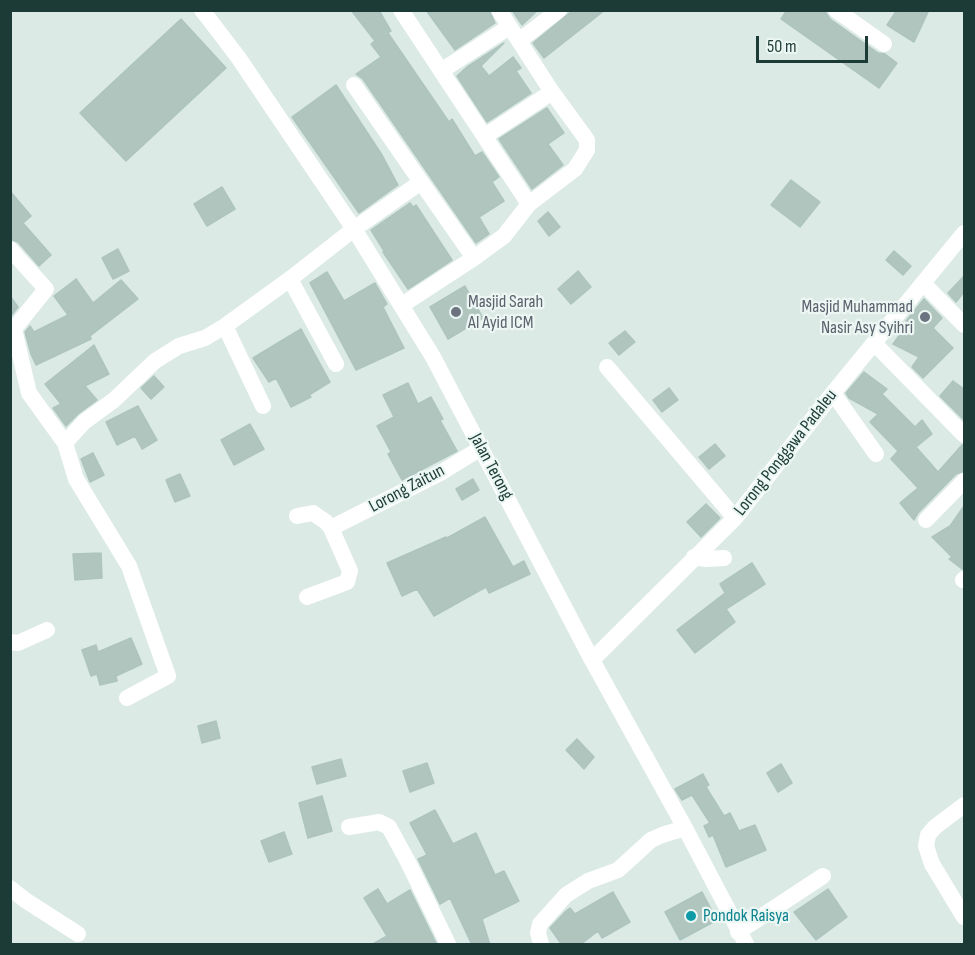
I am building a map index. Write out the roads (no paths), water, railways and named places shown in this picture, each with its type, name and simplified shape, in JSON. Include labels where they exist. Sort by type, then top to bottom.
[{"type":"street","name":"Jalan Terong","points":[[202,10],[238,57],[354,229],[433,357],[591,660],[686,828],[742,938]]},
{"type":"street","points":[[401,10],[529,204]]},
{"type":"street","points":[[402,305],[504,236],[529,204],[575,169],[587,150],[587,140],[581,130],[552,92],[499,10]]},
{"type":"street","points":[[519,41],[559,10]]},
{"type":"street","points":[[836,10],[857,16],[884,44]]},
{"type":"street","points":[[441,71],[509,27]]},
{"type":"street","points":[[354,85],[474,258]]},
{"type":"street","points":[[485,136],[552,92]]},
{"type":"street","points":[[65,443],[84,422],[114,399],[155,361],[179,346],[205,338],[225,326],[421,182]]},
{"type":"street","name":"Lorong Ponggawa Padaleu","points":[[591,660],[735,518],[833,393],[964,233]]},
{"type":"street","points":[[10,249],[46,289],[14,329],[29,393],[65,443],[76,479],[129,566],[168,676],[127,698]]},
{"type":"street","points":[[290,279],[336,364]]},
{"type":"street","points":[[924,284],[964,325]]},
{"type":"street","points":[[225,326],[263,406]]},
{"type":"street","points":[[875,344],[964,435]]},
{"type":"street","points":[[607,367],[735,518]]},
{"type":"street","points":[[833,393],[876,454]]},
{"type":"street","name":"Lorong Zaitun","points":[[331,528],[442,472],[481,448]]},
{"type":"street","points":[[926,520],[964,481]]},
{"type":"street","points":[[297,516],[313,513],[321,518],[331,528],[349,567],[347,582],[307,597]]},
{"type":"street","points":[[694,556],[706,559],[723,558]]},
{"type":"street","points":[[10,642],[18,643],[47,630]]},
{"type":"street","points":[[964,805],[935,827],[928,835],[926,846],[932,864],[964,917]]},
{"type":"street","points":[[349,827],[379,822],[388,827],[408,862],[448,945]]},
{"type":"street","points":[[541,945],[538,933],[540,924],[566,895],[588,881],[618,870],[651,840],[686,828]]},
{"type":"street","points":[[742,938],[823,876]]},
{"type":"street","points":[[10,888],[78,934]]},
{"type":"place","name":"Masjid Sarah Al Ayid ICM","points":[[456,312]]},
{"type":"place","name":"Masjid Muhammad Nasir Asy Syihri","points":[[925,317]]},
{"type":"place","name":"Pondok Raisya","points":[[691,916]]}]
